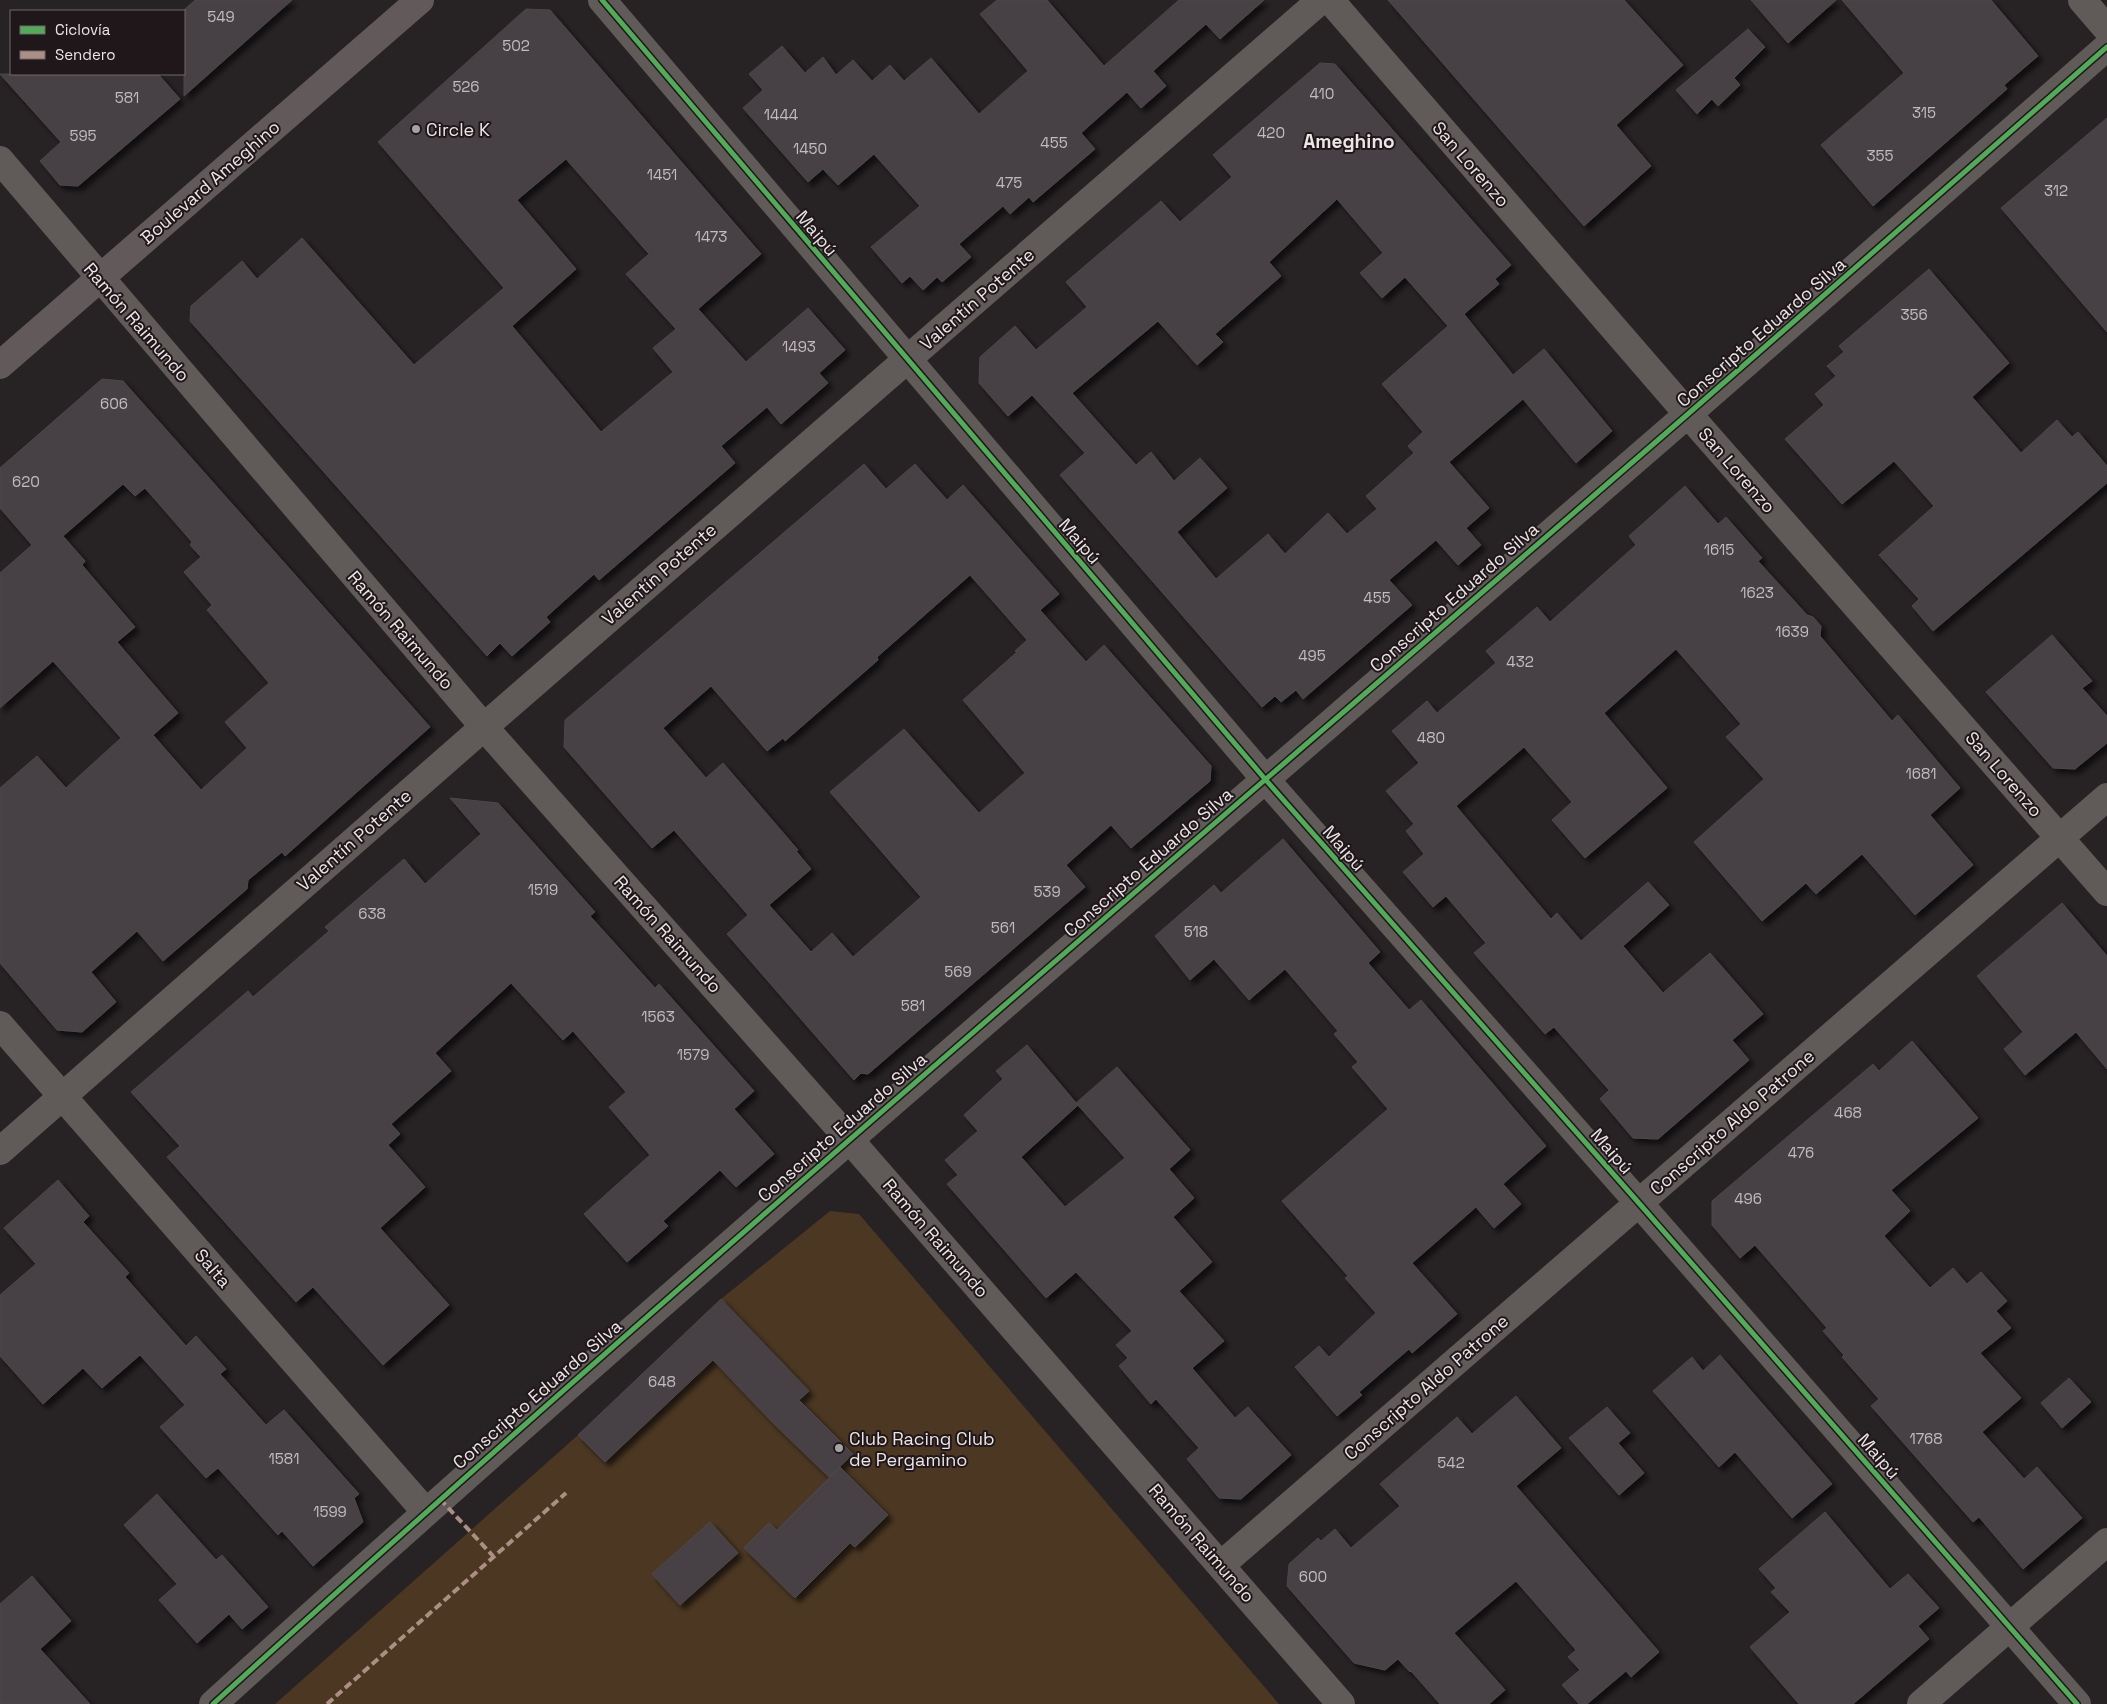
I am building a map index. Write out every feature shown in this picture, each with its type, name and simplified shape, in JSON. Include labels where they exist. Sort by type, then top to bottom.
[{"type":"main road","name":"Boulevard Ameghino","points":[[0,364],[420,0]]},
{"type":"street","name":"Maipú","points":[[602,0],[906,360],[1265,779],[2077,1704]]},
{"type":"street","name":"Valentín Potente","points":[[0,1150],[1321,0]]},
{"type":"street","name":"San Lorenzo","points":[[1330,0],[1688,414],[2107,892]]},
{"type":"street","points":[[2082,0],[2107,29]]},
{"type":"street","name":"Conscripto Eduardo Silva","points":[[213,1704],[425,1511],[849,1139],[1688,414],[2107,48]]},
{"type":"street","name":"Ramón Raimundo","points":[[0,160],[484,727],[849,1139],[1341,1704]]},
{"type":"street","name":"Conscripto Aldo Patrone","points":[[1221,1565],[2107,797]]},
{"type":"street","name":"Salta","points":[[0,1025],[425,1511]]},
{"type":"street","points":[[1921,1704],[2107,1542]]},
{"type":"shaded area","name":"Club Racing Club de Pergamino","points":[[830,1211],[859,1214],[1279,1704],[275,1704],[578,1435],[605,1462],[713,1360],[775,1424],[808,1391],[721,1299]]},
{"type":"building","points":[[195,0],[292,0],[184,96],[184,10]]},
{"type":"building","points":[[997,0],[1047,0],[1104,66],[1179,0],[1264,0],[1220,39],[1206,24],[1153,71],[1166,86],[1141,108],[1127,92],[1081,133],[1095,149],[1033,202],[1029,197],[1010,214],[1003,206],[959,244],[971,257],[942,282],[937,277],[923,290],[910,276],[902,283],[871,247],[920,206],[874,154],[838,185],[823,169],[808,182],[743,108],[763,90],[749,74],[782,46],[805,73],[823,57],[836,75],[853,60],[872,81],[890,65],[904,81],[931,58],[979,114],[1028,71],[980,14]]},
{"type":"building","points":[[1388,0],[1624,0],[1683,65],[1616,125],[1651,166],[1584,226]]},
{"type":"building","points":[[1751,0],[1836,0],[1788,43]]},
{"type":"building","points":[[1842,0],[1991,0],[2038,56],[2004,85],[2007,89],[1873,206],[1821,145],[1904,73]]},
{"type":"building","points":[[526,9],[550,10],[761,254],[698,309],[746,362],[808,308],[845,350],[819,373],[828,383],[781,424],[767,407],[721,446],[735,463],[599,580],[594,574],[546,617],[550,622],[512,656],[500,643],[487,656],[190,321],[191,306],[242,261],[257,279],[302,238],[414,365],[504,288],[378,142]],"holes":[[[566,159],[649,254],[626,274],[676,329],[653,348],[673,372],[601,432],[512,326],[576,269],[517,200]]]},
{"type":"building","points":[[1748,29],[1765,47],[1734,78],[1740,85],[1718,106],[1712,99],[1697,114],[1676,90]]},
{"type":"building","points":[[1320,63],[1335,64],[1511,265],[1495,279],[1499,284],[1464,314],[1513,375],[1544,349],[1612,431],[1576,463],[1523,399],[1449,462],[1489,508],[1466,528],[1481,545],[1458,565],[1436,540],[1389,580],[1412,605],[1303,699],[1296,690],[1281,702],[1275,696],[1262,707],[1060,475],[1085,453],[1032,395],[1008,416],[979,383],[980,357],[1015,326],[1036,350],[1087,307],[1066,282],[1161,201],[1180,222],[1232,177],[1213,155]],"holes":[[[1337,199],[1383,253],[1360,273],[1382,298],[1405,277],[1448,326],[1382,384],[1423,432],[1408,446],[1414,453],[1366,496],[1377,509],[1347,534],[1328,513],[1285,554],[1268,534],[1216,579],[1177,532],[1227,488],[1200,458],[1174,481],[1151,452],[1136,465],[1072,393],[1158,321],[1197,365],[1223,342],[1215,334],[1281,276],[1269,262]]]},
{"type":"building","points":[[0,74],[159,75],[180,99],[78,186],[60,185],[40,161],[61,142]]},
{"type":"building","points":[[2107,118],[2107,332],[2001,208]]},
{"type":"building","points":[[1929,269],[2009,363],[1972,397],[2021,453],[2057,420],[2072,437],[2078,432],[2107,466],[2107,483],[1933,631],[1912,606],[1919,599],[1879,555],[1934,506],[1894,461],[1842,504],[1785,439],[1824,405],[1815,394],[1836,376],[1827,366],[1844,352],[1839,346]]},
{"type":"building","points":[[102,379],[123,381],[430,727],[285,856],[282,852],[248,880],[247,889],[163,961],[137,931],[91,972],[116,1002],[82,1032],[57,1030],[0,963],[0,788],[37,756],[66,788],[121,738],[53,661],[0,708],[0,573],[32,545],[0,508],[0,468]],"holes":[[[123,484],[135,496],[145,488],[192,542],[190,545],[201,557],[184,572],[212,605],[207,610],[269,683],[225,722],[247,748],[201,790],[153,735],[178,713],[117,642],[135,627],[82,565],[85,561],[63,536]]]},
{"type":"building","points":[[864,464],[886,489],[915,464],[947,500],[963,485],[1059,594],[1040,610],[1086,662],[1104,645],[1211,766],[1210,781],[1131,848],[1111,825],[1066,865],[1085,887],[868,1074],[861,1073],[854,1080],[727,934],[748,915],[674,830],[652,848],[564,747],[565,720]],"holes":[[[970,575],[1027,640],[1015,651],[1017,652],[963,700],[1025,773],[979,813],[904,729],[830,792],[921,897],[853,957],[832,933],[811,952],[769,905],[811,869],[796,851],[798,850],[723,763],[706,778],[663,728],[711,686],[767,751],[783,738],[785,741],[878,660],[877,657]]]},
{"type":"building","points":[[1685,486],[1718,524],[1726,517],[1762,558],[1758,561],[1807,615],[1813,617],[1821,626],[1820,636],[1892,721],[1898,715],[1960,788],[1930,815],[1973,865],[1915,915],[1862,854],[1816,894],[1806,883],[1762,921],[1694,842],[1764,779],[1726,737],[1741,724],[1676,649],[1604,713],[1667,788],[1585,858],[1552,820],[1572,802],[1524,747],[1456,806],[1551,919],[1557,913],[1581,941],[1648,882],[1669,905],[1623,946],[1663,993],[1710,953],[1763,1014],[1732,1040],[1749,1060],[1658,1139],[1633,1138],[1600,1099],[1609,1090],[1554,1027],[1545,1034],[1474,953],[1486,943],[1446,896],[1433,907],[1403,872],[1424,854],[1406,831],[1414,824],[1386,791],[1419,763],[1392,731],[1427,701],[1437,713],[1496,663],[1486,651],[1537,607],[1550,622],[1636,545],[1629,536]]},
{"type":"building","points":[[2052,635],[2092,681],[2082,688],[2107,716],[2107,743],[2075,769],[2053,768],[1986,692]]},
{"type":"building","points":[[450,798],[498,803],[595,912],[590,916],[655,988],[659,984],[754,1091],[734,1109],[774,1154],[736,1187],[720,1170],[663,1221],[668,1226],[627,1262],[584,1214],[650,1155],[609,1107],[626,1092],[573,1031],[563,1040],[511,983],[435,1053],[451,1071],[391,1124],[400,1134],[388,1145],[425,1187],[380,1228],[449,1305],[383,1365],[313,1287],[296,1302],[167,1157],[180,1146],[131,1092],[248,991],[253,997],[329,931],[325,927],[404,859],[425,884],[481,834]]},
{"type":"building","points":[[1283,839],[1380,952],[1368,963],[1409,1010],[1421,1000],[1546,1146],[1503,1184],[1521,1204],[1494,1228],[1476,1207],[1412,1263],[1457,1314],[1412,1353],[1409,1349],[1359,1392],[1362,1395],[1337,1416],[1295,1367],[1319,1346],[1329,1357],[1376,1313],[1345,1278],[1348,1276],[1282,1201],[1388,1109],[1352,1067],[1358,1062],[1334,1034],[1338,1031],[1285,969],[1249,1000],[1214,959],[1190,980],[1155,936],[1214,885],[1221,893]]},
{"type":"building","points":[[2062,903],[2107,956],[2107,1069],[2076,1032],[2025,1075],[2004,1049],[2023,1032],[1977,976]]},
{"type":"building","points":[[1912,1041],[1978,1118],[1891,1190],[1910,1211],[1884,1236],[1930,1288],[1953,1268],[1967,1284],[1981,1272],[2007,1301],[1996,1311],[2011,1328],[1980,1353],[2021,1398],[1982,1432],[2024,1479],[2037,1467],[2082,1518],[2023,1569],[1979,1517],[1973,1522],[1871,1406],[1879,1399],[1842,1357],[1844,1355],[1823,1331],[1827,1328],[1755,1245],[1740,1258],[1712,1225],[1712,1201],[1873,1064],[1879,1071]]},
{"type":"building","points":[[1027,1045],[1076,1103],[1117,1067],[1190,1150],[1169,1169],[1194,1198],[1173,1217],[1212,1262],[1179,1291],[1224,1341],[1192,1368],[1235,1418],[1248,1407],[1291,1455],[1241,1499],[1219,1498],[1187,1459],[1199,1448],[1156,1399],[1151,1404],[1119,1366],[1128,1358],[1116,1345],[1132,1331],[1076,1272],[1046,1298],[947,1184],[958,1175],[945,1160],[978,1131],[964,1115],[1003,1079],[996,1071]],"holes":[[[1078,1105],[1125,1158],[1065,1207],[1021,1157]]]},
{"type":"building","points":[[58,1180],[89,1216],[83,1222],[129,1273],[125,1277],[186,1346],[196,1336],[226,1369],[220,1374],[266,1425],[284,1410],[359,1494],[354,1498],[363,1522],[313,1566],[282,1531],[278,1535],[218,1468],[206,1478],[160,1427],[185,1405],[140,1355],[102,1388],[83,1368],[43,1404],[0,1356],[0,1295],[36,1264],[4,1228]]},
{"type":"building","points":[[721,1299],[809,1391],[799,1400],[853,1454],[829,1477],[774,1424],[713,1360],[605,1462],[578,1435]]},
{"type":"building","points":[[1720,1355],[1832,1484],[1792,1518],[1735,1452],[1719,1467],[1653,1391],[1692,1357],[1703,1371]]},
{"type":"building","points":[[2069,1378],[2091,1402],[2062,1428],[2041,1403]]},
{"type":"building","points":[[1516,1396],[1561,1448],[1516,1486],[1659,1652],[1631,1677],[1626,1671],[1587,1704],[1579,1704],[1562,1685],[1580,1670],[1568,1657],[1576,1650],[1516,1581],[1454,1633],[1505,1690],[1489,1704],[1440,1704],[1398,1659],[1385,1670],[1354,1663],[1287,1586],[1289,1564],[1318,1538],[1321,1541],[1335,1529],[1351,1548],[1400,1506],[1380,1484],[1457,1417],[1472,1434]]},
{"type":"building","points":[[1607,1407],[1630,1433],[1618,1443],[1644,1473],[1619,1495],[1569,1438]]},
{"type":"building","points":[[840,1467],[888,1515],[855,1547],[850,1543],[795,1598],[744,1548],[769,1523],[777,1530]]},
{"type":"building","points":[[157,1494],[216,1560],[222,1555],[268,1607],[242,1629],[229,1614],[197,1643],[159,1600],[177,1584],[124,1525]]},
{"type":"building","points":[[1825,1512],[1890,1589],[1908,1574],[1939,1608],[1918,1626],[1929,1639],[1853,1704],[1799,1704],[1750,1647],[1790,1612],[1771,1592],[1776,1588],[1759,1569]]},
{"type":"building","points":[[710,1522],[738,1553],[680,1605],[652,1574]]},
{"type":"building","points":[[32,1576],[71,1621],[40,1649],[90,1704],[0,1704],[0,1604]]},
{"type":"marked path","points":[[327,1704],[566,1493]]},
{"type":"marked path","points":[[440,1499],[493,1556]]},
{"type":"cycle path","points":[[602,0],[1265,779],[2077,1704]]},
{"type":"cycle path","points":[[213,1704],[578,1377],[762,1216],[1688,414],[2107,47]]},
{"type":"place","name":"Circle K","points":[[416,129]]},
{"type":"place","name":"Club Racing Club de Pergamino","points":[[839,1448]]},
{"type":"district","name":"Ameghino","points":[[1349,141]]}]
